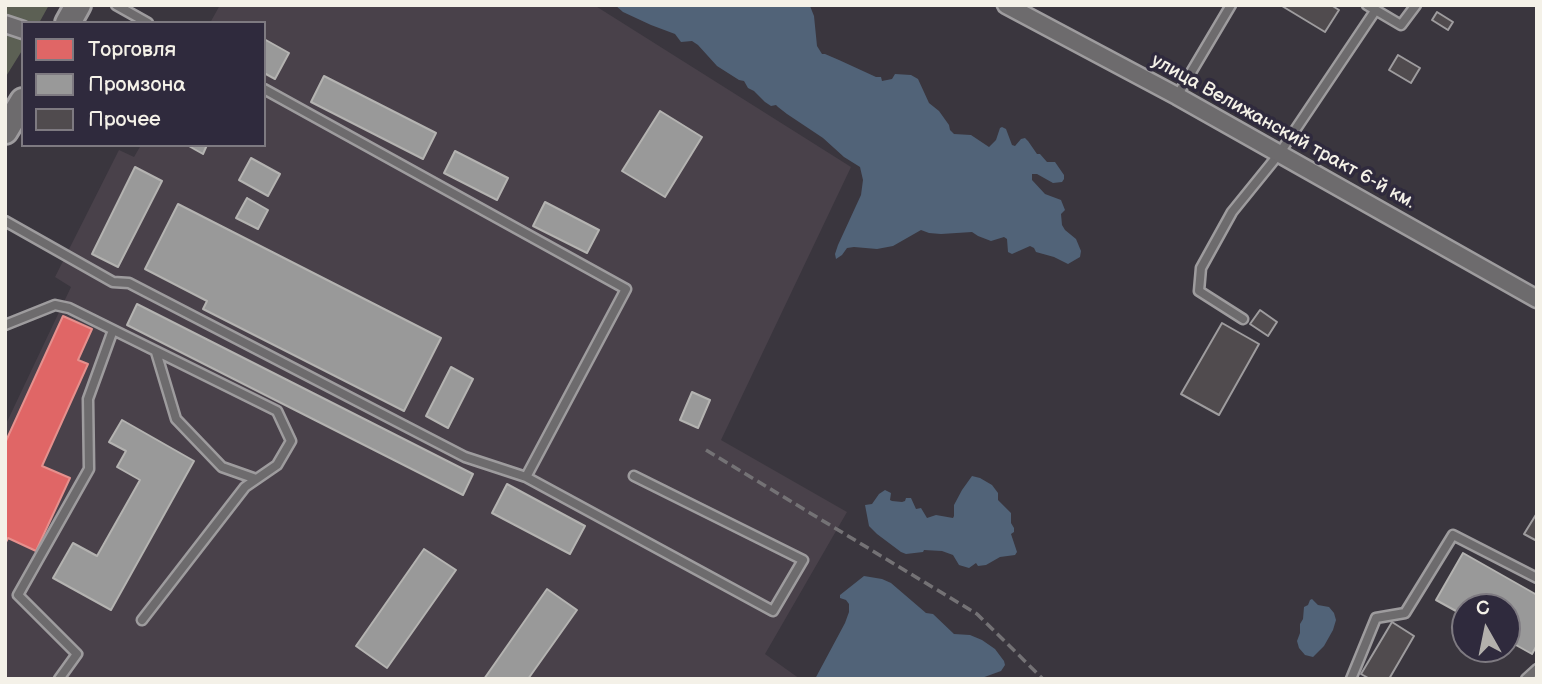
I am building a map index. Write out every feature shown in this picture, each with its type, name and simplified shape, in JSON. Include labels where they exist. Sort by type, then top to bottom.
[{"type":"main road","points":[[69,21],[78,5]]},
{"type":"main road","points":[[5,131],[21,104]]},
{"type":"street","name":"улица Велижанский тракт 6-й км.","points":[[1007,5],[1177,96],[1537,299]]},
{"type":"lane","points":[[116,5],[144,21]]},
{"type":"lane","points":[[1177,96],[1231,5]]},
{"type":"lane","points":[[1367,5],[1401,25],[1416,5]]},
{"type":"lane","points":[[1243,319],[1199,291],[1202,268],[1232,212],[1279,154],[1375,11]]},
{"type":"lane","points":[[266,90],[626,289],[526,477]]},
{"type":"lane","points":[[5,220],[113,282],[129,283],[465,457],[526,477],[773,611],[803,560],[634,476]]},
{"type":"lane","points":[[5,325],[55,305],[69,308],[277,411],[291,441],[277,465],[245,486],[142,620]]},
{"type":"lane","points":[[60,679],[77,654],[19,595],[89,468],[88,399],[113,330]]},
{"type":"lane","points":[[156,352],[176,419],[222,467],[256,479]]},
{"type":"lane","points":[[1351,679],[1376,618],[1405,613],[1452,534],[1537,578]]},
{"type":"lane","points":[[1526,679],[1537,669]]},
{"type":"shaded area","points":[[5,5],[49,5],[40,21],[21,21],[21,52],[5,78]]},
{"type":"shaded area","points":[[220,5],[594,5],[851,167],[721,440],[847,512],[765,654],[800,679],[5,679],[5,426],[71,287],[55,277],[119,150],[134,157],[140,147],[266,147],[266,21],[211,21]]},
{"type":"water","points":[[615,5],[810,6],[814,16],[817,46],[822,54],[881,77],[882,81],[892,79],[895,74],[911,75],[918,79],[929,103],[939,111],[954,134],[971,135],[989,147],[1002,127],[1006,129],[1012,145],[1015,146],[1025,138],[1047,162],[1055,162],[1064,175],[1062,182],[1053,183],[1037,174],[1032,174],[1032,180],[1045,194],[1061,200],[1065,210],[1061,214],[1062,225],[1076,239],[1081,251],[1080,257],[1068,264],[1036,252],[1030,246],[1012,254],[1008,252],[1007,239],[1004,237],[991,241],[972,232],[941,234],[921,230],[893,246],[877,249],[847,248],[836,259],[838,245],[861,195],[863,180],[860,167],[776,105],[771,106],[765,102],[748,88],[744,81],[717,66],[692,41],[681,42],[675,34],[623,12]]},
{"type":"water","points":[[972,476],[992,485],[998,493],[998,500],[1011,513],[1014,532],[1011,534],[1017,552],[1015,555],[1000,557],[986,565],[978,566],[976,563],[969,568],[959,565],[953,555],[942,551],[924,550],[906,554],[901,552],[869,526],[865,505],[872,504],[885,490],[891,493],[892,501],[902,502],[911,498],[916,509],[921,508],[927,518],[936,515],[953,518],[954,505]]},
{"type":"water","points":[[864,576],[891,583],[926,613],[933,614],[954,634],[970,635],[982,640],[995,649],[1005,665],[1001,671],[979,679],[815,679],[849,612],[849,604],[840,598],[840,595]]},
{"type":"water","points":[[1312,599],[1318,605],[1329,607],[1336,620],[1324,646],[1313,657],[1305,655],[1297,641],[1304,607]]},
{"type":"building: Торговля","points":[[63,316],[92,329],[78,360],[88,364],[42,466],[70,478],[36,551],[8,538],[5,544],[5,443]]},
{"type":"building: Промзона","points":[[266,40],[289,53],[275,79],[266,74]]},
{"type":"building: Промзона","points":[[324,76],[436,133],[423,159],[311,102]]},
{"type":"building: Промзона","points":[[660,111],[702,137],[665,197],[622,171]]},
{"type":"building: Промзона","points":[[191,147],[206,147],[203,154]]},
{"type":"building: Промзона","points":[[455,151],[508,178],[497,200],[444,173]]},
{"type":"building: Промзона","points":[[251,158],[280,174],[268,196],[239,180]]},
{"type":"building: Промзона","points":[[135,167],[162,181],[118,267],[92,254]]},
{"type":"building: Промзона","points":[[247,198],[268,210],[258,229],[236,218]]},
{"type":"building: Промзона","points":[[545,202],[599,230],[587,253],[533,226]]},
{"type":"building: Промзона","points":[[178,204],[441,338],[404,411],[203,309],[207,301],[145,269]]},
{"type":"building: Промзона","points":[[137,304],[473,474],[463,495],[127,325]]},
{"type":"building: Промзона","points":[[451,367],[473,379],[448,428],[426,416]]},
{"type":"building: Промзона","points":[[692,392],[710,400],[698,428],[680,420]]},
{"type":"building: Промзона","points":[[122,420],[194,461],[111,610],[53,578],[73,543],[97,556],[140,480],[117,467],[126,451],[109,442]]},
{"type":"building: Промзона","points":[[507,484],[585,526],[570,554],[492,513]]},
{"type":"building: Промзона","points":[[424,549],[456,570],[387,668],[356,646]]},
{"type":"building: Промзона","points":[[1463,553],[1537,595],[1537,645],[1532,654],[1521,648],[1521,593],[1451,593],[1451,608],[1436,600]]},
{"type":"building: Промзона","points":[[547,589],[577,610],[528,679],[484,679]]},
{"type":"building: Прочее","points":[[1331,5],[1339,10],[1325,32],[1282,6]]},
{"type":"building: Прочее","points":[[1437,12],[1453,22],[1448,30],[1432,20]]},
{"type":"building: Прочее","points":[[1398,55],[1420,68],[1411,83],[1389,70]]},
{"type":"building: Прочее","points":[[1260,310],[1277,322],[1268,336],[1250,324]]},
{"type":"building: Прочее","points":[[1222,323],[1259,344],[1219,415],[1181,394]]},
{"type":"building: Прочее","points":[[1537,513],[1537,541],[1524,534]]},
{"type":"building: Прочее","points":[[1392,622],[1414,636],[1389,679],[1370,679],[1361,674]]},
{"type":"railway","points":[[706,450],[977,614],[1043,679]]}]
